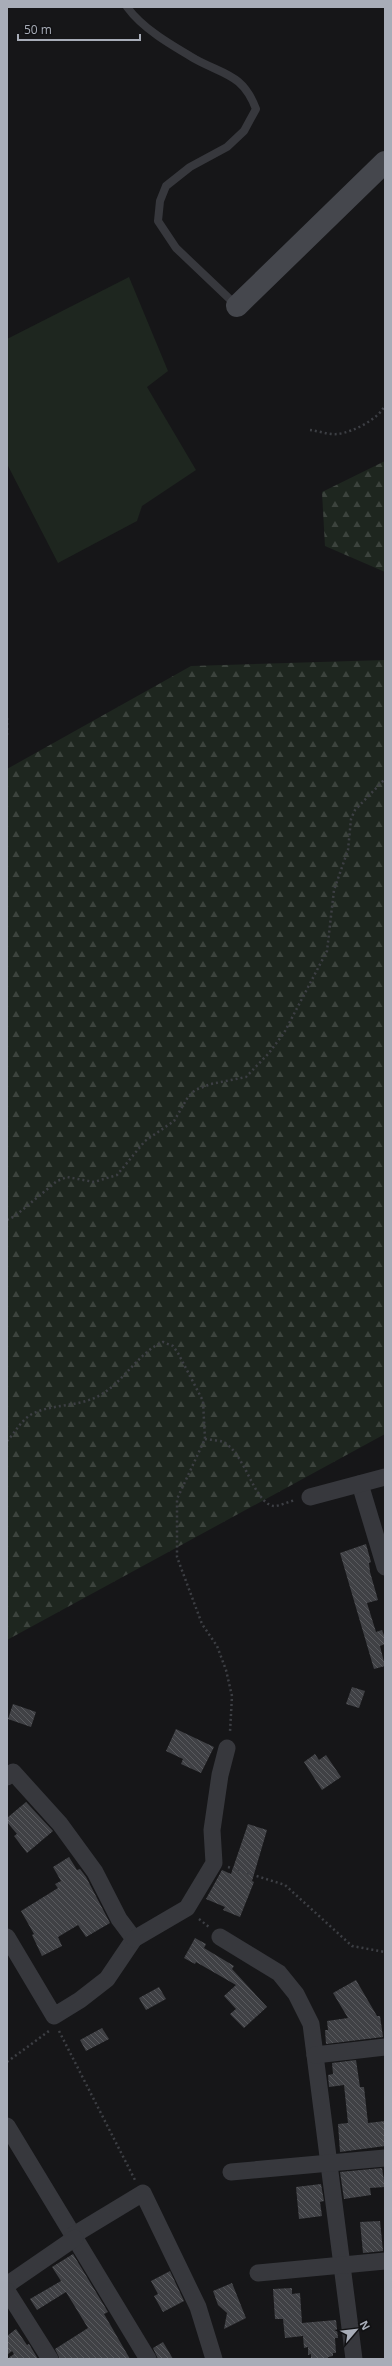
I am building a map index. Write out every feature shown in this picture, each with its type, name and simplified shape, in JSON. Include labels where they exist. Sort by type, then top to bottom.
[{"type":"street","points":[[237,306],[385,162]]},
{"type":"street","points":[[310,1497],[385,1477]]},
{"type":"street","points":[[360,1484],[385,1566]]},
{"type":"street","points":[[7,1937],[55,2021],[107,1979],[134,1940],[187,1908],[214,1863],[212,1830],[220,1775],[227,1748]]},
{"type":"street","points":[[7,1777],[13,1772],[60,1824],[95,1872],[118,1919],[134,1940]]},
{"type":"street","points":[[220,1937],[279,1973],[296,1994],[311,2024],[354,2359]]},
{"type":"street","points":[[315,2055],[385,2047]]},
{"type":"street","points":[[7,2126],[148,2359]]},
{"type":"street","points":[[231,2172],[385,2158]]},
{"type":"street","points":[[50,2359],[8,2284],[73,2237],[142,2194],[198,2307],[214,2359]]},
{"type":"street","points":[[258,2273],[385,2261]]},
{"type":"lane","points":[[127,7],[162,39],[196,59],[231,75],[250,93],[256,109],[244,131],[227,147],[190,167],[166,186],[160,201],[158,221],[176,248],[237,306]]},
{"type":"path","points":[[310,430],[338,434],[369,423],[383,410],[385,405]]},
{"type":"path","points":[[7,718],[7,736]]},
{"type":"path","points":[[7,1220],[15,1216],[57,1181],[67,1177],[94,1182],[106,1180],[117,1174],[145,1140],[174,1121],[188,1097],[196,1090],[211,1084],[246,1077],[268,1053],[284,1033],[327,951],[334,890],[348,850],[352,819],[356,810],[385,779]]},
{"type":"path","points":[[7,1441],[31,1415],[81,1404],[101,1394],[116,1384],[153,1346],[163,1342],[173,1346],[178,1352],[203,1401],[205,1439],[177,1499],[177,1557],[202,1624],[217,1646],[226,1670],[232,1696],[232,1726],[227,1748]]},
{"type":"path","points":[[205,1439],[222,1441],[230,1446],[238,1455],[258,1493],[266,1503],[274,1506],[310,1497]]},
{"type":"path","points":[[214,1863],[285,1885],[352,1946],[385,1952]]},
{"type":"path","points":[[187,1908],[220,1937]]},
{"type":"path","points":[[7,2062],[55,2021],[142,2194]]},
{"type":"green space","points":[[129,277],[168,371],[147,387],[196,470],[142,506],[137,521],[58,563],[7,464],[7,339]]},
{"type":"green space","points":[[385,461],[385,572],[325,546],[322,492]]},
{"type":"green space","points":[[385,660],[385,1434],[7,1640],[7,769],[191,666]]},
{"type":"building","points":[[366,1544],[371,1562],[369,1563],[370,1572],[378,1600],[367,1603],[376,1632],[382,1630],[385,1638],[385,1644],[380,1646],[385,1666],[374,1669],[340,1553]]},
{"type":"building","points":[[352,1687],[365,1691],[359,1708],[346,1704]]},
{"type":"building","points":[[13,1704],[36,1712],[31,1727],[8,1719]]},
{"type":"building","points":[[176,1729],[214,1747],[201,1773],[181,1764],[183,1759],[166,1751]]},
{"type":"building","points":[[315,1754],[319,1760],[326,1755],[341,1777],[322,1790],[304,1762]]},
{"type":"building","points":[[26,1802],[53,1831],[27,1853],[14,1836],[17,1834],[7,1822],[7,1818]]},
{"type":"building","points":[[248,1824],[267,1830],[252,1881],[254,1882],[240,1917],[223,1910],[225,1907],[206,1899],[222,1870],[231,1874]]},
{"type":"building","points":[[69,1857],[77,1870],[80,1869],[86,1877],[110,1923],[86,1937],[78,1925],[58,1937],[62,1946],[42,1956],[32,1935],[34,1934],[21,1911],[58,1888],[55,1884],[61,1881],[53,1867]]},
{"type":"building","points":[[195,1938],[206,1944],[204,1948],[234,1966],[232,1969],[267,2007],[244,2028],[230,2014],[236,2009],[224,1996],[236,1985],[196,1962],[195,1964],[184,1958]]},
{"type":"building","points":[[356,1980],[377,2016],[380,2016],[383,2037],[326,2044],[325,2030],[328,2030],[327,2021],[348,2018],[333,1993]]},
{"type":"building","points":[[159,1987],[166,1999],[146,2010],[139,1998]]},
{"type":"building","points":[[102,2028],[109,2039],[86,2051],[80,2040]]},
{"type":"building","points":[[356,2060],[360,2087],[364,2087],[368,2123],[385,2121],[385,2146],[340,2152],[338,2124],[348,2123],[344,2085],[329,2087],[328,2075],[333,2074],[332,2063]]},
{"type":"building","points":[[382,2168],[385,2187],[370,2188],[371,2195],[344,2199],[340,2172]]},
{"type":"building","points":[[321,2184],[324,2201],[320,2202],[322,2216],[299,2219],[296,2187]]},
{"type":"building","points":[[380,2221],[383,2251],[363,2253],[360,2222]]},
{"type":"building","points":[[73,2254],[108,2312],[104,2314],[130,2359],[60,2359],[55,2349],[88,2328],[66,2292],[37,2310],[30,2299],[61,2281],[52,2267]]},
{"type":"building","points":[[170,2271],[184,2301],[163,2312],[154,2296],[158,2294],[151,2281]]},
{"type":"building","points":[[232,2283],[246,2318],[224,2329],[227,2313],[218,2305],[213,2291]]},
{"type":"building","points":[[292,2288],[292,2294],[300,2293],[302,2323],[336,2320],[338,2338],[335,2338],[336,2353],[333,2353],[333,2356],[328,2357],[328,2359],[311,2359],[311,2354],[308,2355],[308,2347],[304,2348],[303,2336],[285,2338],[283,2319],[275,2319],[273,2289]]},
{"type":"building","points":[[16,2329],[27,2345],[29,2344],[38,2359],[7,2359],[14,2354],[12,2351],[7,2355],[7,2336]]},
{"type":"building","points":[[163,2342],[173,2359],[158,2359],[153,2348]]}]
